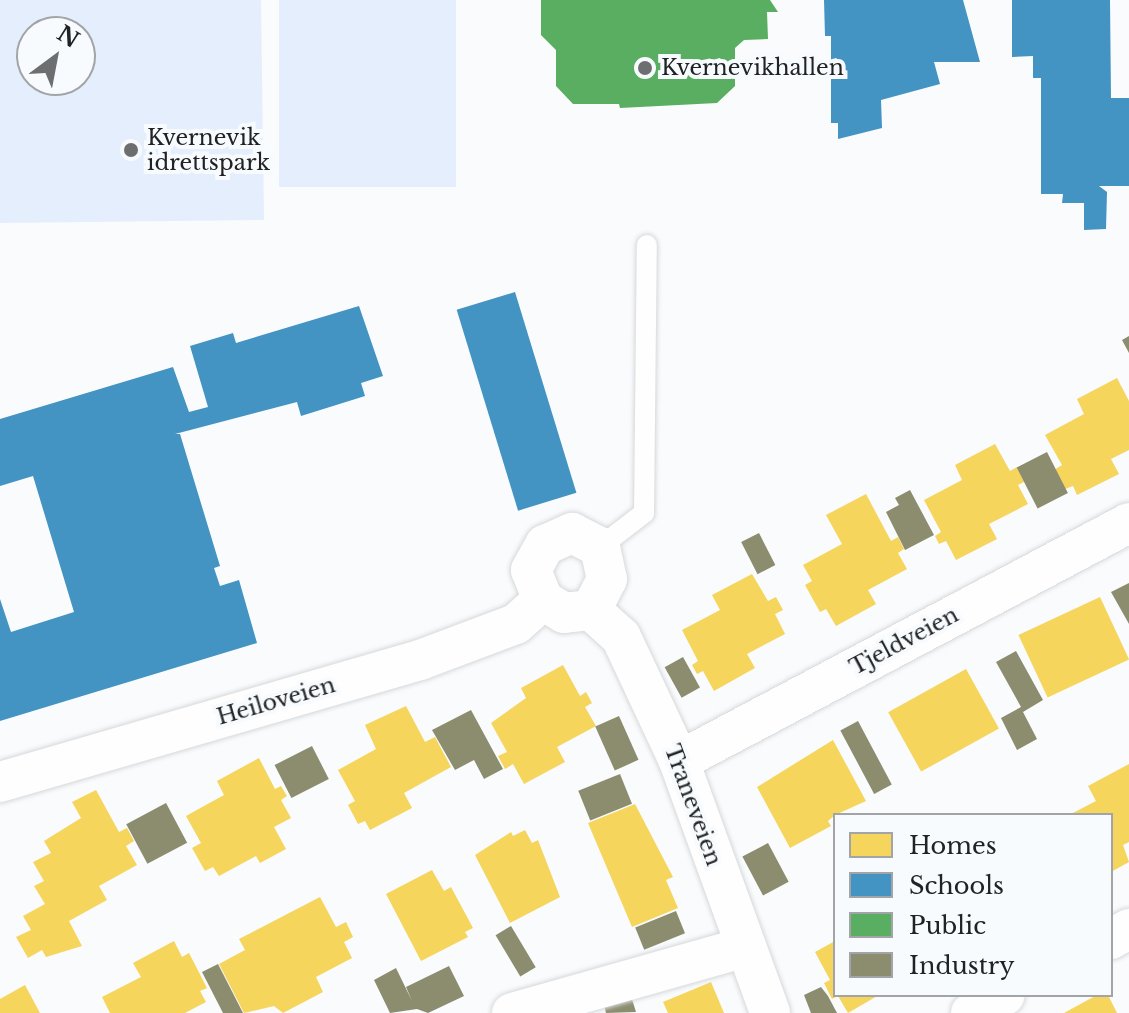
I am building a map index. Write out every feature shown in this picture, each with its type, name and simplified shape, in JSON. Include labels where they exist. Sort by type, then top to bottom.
[{"type":"street","name":"Tjeldveien","points":[[679,761],[1129,523]]},
{"type":"street","points":[[572,533],[600,547],[607,579],[591,610],[564,613],[543,600],[531,570],[545,545],[572,533]]},
{"type":"street","name":"Heiloveien","points":[[0,782],[420,660],[516,624],[543,600]]},
{"type":"street","name":"Traneveien","points":[[591,610],[621,637],[679,761],[770,1013]]},
{"type":"street","points":[[516,1013],[746,947]]},
{"type":"street","points":[[971,1013],[1001,997]]},
{"type":"lane","points":[[600,547],[644,513],[647,245]]},
{"type":"shaded area","name":"Kvernevik idrettspark","points":[[0,0],[261,0],[264,220],[0,223]]},
{"type":"shaded area","points":[[279,0],[456,0],[456,187],[279,187]]},
{"type":"building: Homes","points":[[1117,378],[1129,401],[1129,450],[1111,459],[1119,474],[1077,495],[1073,486],[1065,489],[1054,470],[1062,465],[1045,435],[1084,414],[1077,399]]},
{"type":"building: Homes","points":[[995,444],[1010,471],[1017,467],[1024,482],[1018,485],[1028,504],[989,524],[997,539],[956,560],[946,541],[939,544],[935,536],[941,532],[924,500],[962,480],[955,465]]},
{"type":"building: Homes","points":[[866,494],[891,541],[898,537],[904,549],[898,553],[907,569],[868,590],[876,604],[836,626],[826,609],[820,612],[805,585],[812,581],[803,565],[842,544],[826,515]]},
{"type":"building: Homes","points":[[752,574],[768,601],[776,597],[783,610],[775,614],[785,634],[747,654],[755,668],[714,691],[703,671],[697,674],[692,665],[698,661],[682,630],[720,610],[712,595]]},
{"type":"building: Homes","points":[[1100,597],[1129,660],[1048,698],[1018,635]]},
{"type":"building: Homes","points":[[563,665],[580,696],[586,692],[592,703],[585,707],[596,726],[557,747],[565,762],[524,784],[513,764],[505,769],[498,756],[507,752],[491,723],[526,698],[521,688]]},
{"type":"building: Homes","points":[[966,669],[999,728],[921,772],[888,712]]},
{"type":"building: Homes","points":[[406,706],[425,742],[435,737],[451,767],[404,793],[412,808],[370,830],[365,821],[358,824],[348,805],[355,801],[338,770],[376,749],[365,725]]},
{"type":"building: Homes","points":[[833,740],[866,801],[833,813],[828,821],[831,826],[790,848],[757,787]]},
{"type":"building: Homes","points":[[259,758],[275,789],[281,786],[287,796],[281,800],[291,818],[274,827],[286,849],[260,863],[256,856],[219,876],[213,867],[205,871],[192,848],[201,843],[186,816],[224,795],[217,781]]},
{"type":"building: Homes","points":[[1129,764],[1129,842],[1123,845],[1129,862],[1113,871],[1113,813],[1073,813],[1096,801],[1088,786]]},
{"type":"building: Homes","points":[[96,790],[119,832],[127,828],[134,841],[126,846],[137,865],[99,886],[107,900],[69,921],[82,946],[46,957],[42,950],[28,958],[16,937],[31,930],[23,916],[45,904],[34,886],[44,881],[33,862],[51,853],[44,841],[81,818],[72,802]]},
{"type":"building: Homes","points":[[635,804],[673,877],[666,880],[678,908],[632,927],[588,823]]},
{"type":"building: Homes","points":[[525,830],[532,843],[538,840],[560,897],[510,923],[475,855],[511,832],[513,836]]},
{"type":"building: Homes","points":[[432,870],[444,891],[451,887],[473,928],[465,932],[468,937],[421,961],[386,894]]},
{"type":"building: Homes","points":[[320,897],[336,927],[346,922],[353,937],[344,942],[352,958],[316,977],[323,992],[283,1013],[274,1006],[244,1013],[219,964],[245,950],[239,939]]},
{"type":"building: Homes","points":[[174,941],[182,957],[189,953],[207,988],[200,991],[206,1002],[185,1013],[110,1013],[102,997],[141,977],[133,963]]},
{"type":"building: Homes","points":[[833,942],[833,997],[836,997],[832,999],[824,983],[830,980],[815,952]]},
{"type":"building: Homes","points":[[711,982],[724,1013],[668,1013],[663,1002]]},
{"type":"building: Homes","points":[[25,985],[40,1013],[0,1013],[0,999]]},
{"type":"building: Homes","points":[[839,997],[876,997],[848,1013]]},
{"type":"building: Homes","points":[[1093,997],[1109,997],[1117,1013],[1064,1013]]},
{"type":"building: Schools","points":[[824,0],[963,0],[980,62],[934,62],[940,84],[881,100],[882,128],[838,139],[838,123],[831,123],[831,36],[825,36]]},
{"type":"building: Schools","points":[[1012,0],[1110,0],[1111,98],[1129,98],[1129,186],[1099,186],[1107,192],[1106,229],[1084,230],[1084,203],[1062,203],[1063,194],[1041,194],[1041,78],[1033,78],[1033,56],[1012,57]]},
{"type":"building: Schools","points":[[515,292],[576,493],[518,511],[457,310]]},
{"type":"building: Schools","points":[[359,306],[383,376],[361,383],[365,396],[301,416],[297,402],[175,434],[180,434],[220,566],[214,568],[220,586],[239,580],[257,643],[0,721],[0,599],[11,632],[74,612],[33,476],[0,486],[0,419],[173,367],[189,412],[208,407],[190,346],[233,333],[236,343]]},
{"type":"building: Public","name":"Kvernevikhallen","points":[[541,0],[770,0],[778,12],[767,12],[768,39],[744,40],[735,48],[735,86],[717,103],[620,108],[619,104],[573,104],[556,86],[556,50],[541,35]]},
{"type":"building: Industry","points":[[1129,336],[1129,353],[1122,340]]},
{"type":"building: Industry","points":[[1047,452],[1068,493],[1038,508],[1017,467]]},
{"type":"building: Industry","points":[[910,490],[934,535],[905,550],[886,512],[899,505],[895,498]]},
{"type":"building: Industry","points":[[759,533],[775,565],[758,574],[741,542]]},
{"type":"building: Industry","points":[[1129,583],[1129,624],[1111,592]]},
{"type":"building: Industry","points":[[1016,651],[1043,700],[1023,712],[1037,739],[1017,750],[1001,718],[1021,707],[996,662]]},
{"type":"building: Industry","points":[[683,657],[700,688],[682,698],[665,667]]},
{"type":"building: Industry","points":[[471,710],[503,769],[484,779],[474,760],[455,770],[432,730]]},
{"type":"building: Industry","points":[[619,716],[639,760],[615,770],[595,727]]},
{"type":"building: Industry","points":[[858,721],[892,785],[874,794],[840,730]]},
{"type":"building: Industry","points":[[312,746],[329,779],[291,798],[275,765]]},
{"type":"building: Industry","points":[[620,774],[632,804],[590,821],[578,791]]},
{"type":"building: Industry","points":[[166,803],[187,843],[147,864],[126,824]]},
{"type":"building: Industry","points":[[768,843],[789,882],[763,895],[742,857]]},
{"type":"building: Industry","points":[[676,911],[685,933],[644,950],[635,927]]},
{"type":"building: Industry","points":[[511,926],[536,967],[520,976],[496,935]]},
{"type":"building: Industry","points":[[218,964],[243,1013],[223,1013],[202,972]]},
{"type":"building: Industry","points":[[449,966],[464,996],[428,1013],[417,1009],[390,1013],[374,980],[396,968],[412,1001],[406,987]]},
{"type":"building: Industry","points":[[821,987],[837,1013],[811,1013],[804,995]]},
{"type":"building: Industry","points":[[630,993],[636,1012],[606,1013],[603,1001]]},
{"type":"place","name":"Kvernevikhallen","points":[[645,68]]},
{"type":"place","name":"Kvernevik idrettspark","points":[[131,150]]}]
